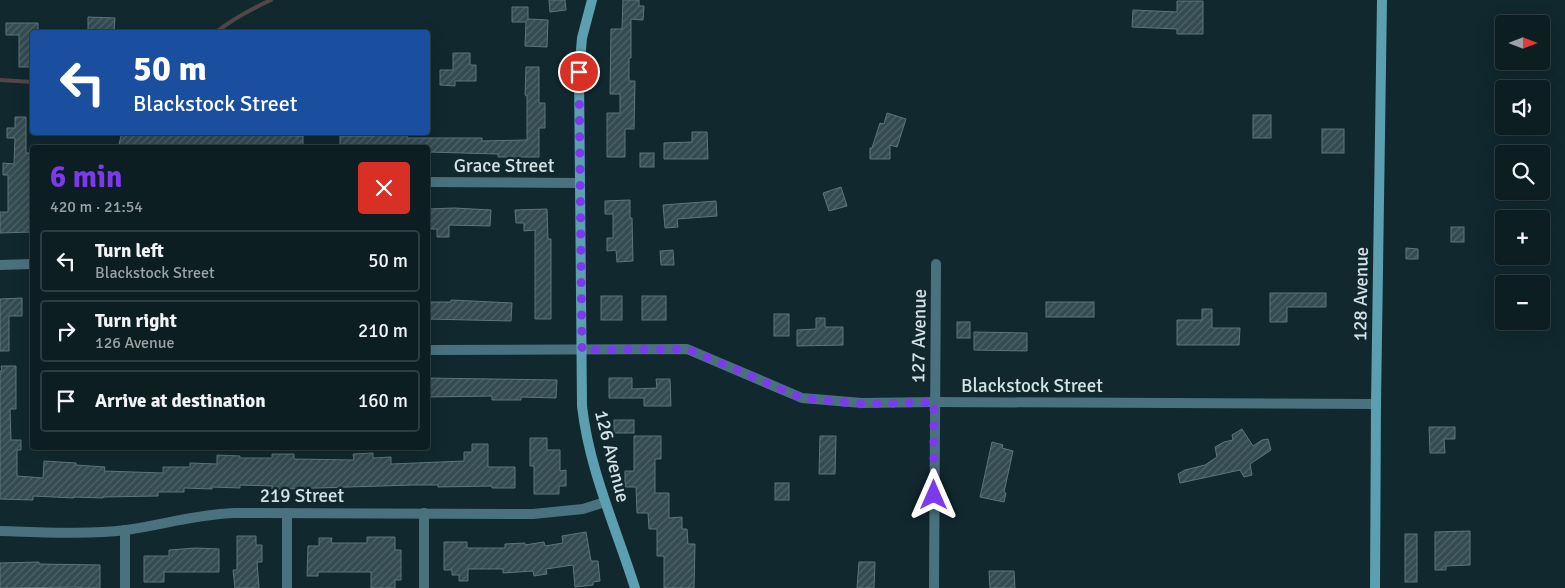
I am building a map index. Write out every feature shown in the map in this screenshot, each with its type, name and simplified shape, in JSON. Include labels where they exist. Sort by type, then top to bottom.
[{"type":"street","name":"126 Avenue","points":[[592,0],[580,51],[582,406],[586,438],[605,502],[635,588]]},
{"type":"street","name":"128 Avenue","points":[[1375,588],[1382,0]]},
{"type":"street","name":"Grace Street","points":[[430,182],[580,183]]},
{"type":"street","name":"127 Avenue","points":[[934,588],[936,264]]},
{"type":"street","points":[[0,265],[30,265]]},
{"type":"street","name":"Blackstock Street","points":[[430,350],[688,349],[802,398],[862,404],[934,402],[1376,404]]},
{"type":"street","name":"219 Street","points":[[0,531],[80,532],[125,530],[216,514],[552,513],[583,509],[605,502]]},
{"type":"street","points":[[287,513],[287,588]]},
{"type":"street","points":[[424,513],[424,588]]},
{"type":"street","points":[[124,588],[125,530]]},
{"type":"building","points":[[549,0],[565,0],[566,10],[550,12]]},
{"type":"building","points":[[623,0],[639,0],[639,6],[644,6],[643,20],[631,19],[629,81],[635,81],[634,129],[625,129],[625,157],[607,157],[607,113],[620,113],[620,94],[610,94],[611,29],[622,29]]},
{"type":"building","points":[[1177,1],[1203,1],[1203,34],[1177,34],[1177,29],[1132,27],[1133,10],[1177,12]]},
{"type":"building","points":[[512,7],[528,7],[528,19],[548,20],[547,47],[525,46],[526,22],[512,22]]},
{"type":"building","points":[[88,17],[115,18],[114,30],[88,30]]},
{"type":"building","points":[[6,23],[38,23],[38,30],[30,30],[30,67],[19,67],[19,35],[6,35]]},
{"type":"building","points":[[453,53],[470,53],[470,65],[476,65],[476,81],[455,81],[455,86],[440,85],[440,70],[453,70]]},
{"type":"building","points":[[526,67],[539,67],[539,103],[545,103],[545,128],[539,128],[539,157],[498,157],[498,154],[430,152],[430,145],[340,145],[340,136],[374,135],[407,135],[407,138],[482,138],[482,141],[527,140],[527,96],[525,95]]},
{"type":"building","points":[[887,113],[906,119],[897,147],[890,145],[890,159],[870,159],[870,148],[872,148],[880,123],[884,124]]},
{"type":"building","points":[[1253,115],[1271,115],[1271,138],[1253,138]]},
{"type":"building","points":[[15,117],[26,117],[26,153],[30,153],[30,232],[0,233],[0,212],[8,212],[8,175],[3,175],[3,163],[14,164],[15,138],[7,138],[7,128],[15,128]]},
{"type":"building","points":[[1322,129],[1344,129],[1344,153],[1322,153]]},
{"type":"building","points":[[692,132],[707,132],[708,159],[664,159],[664,143],[692,142]]},
{"type":"building","points":[[121,135],[303,136],[303,145],[119,145]]},
{"type":"building","points":[[640,153],[654,153],[654,167],[640,167]]},
{"type":"building","points":[[841,187],[847,206],[829,211],[823,193]]},
{"type":"building","points":[[630,200],[633,261],[617,262],[616,250],[607,251],[607,238],[613,238],[613,214],[605,214],[605,201]]},
{"type":"building","points":[[716,201],[717,216],[677,219],[678,227],[665,228],[663,205]]},
{"type":"building","points":[[430,209],[491,210],[490,226],[449,225],[449,237],[437,237],[437,229],[430,229]]},
{"type":"building","points":[[547,209],[548,239],[551,239],[551,319],[535,319],[535,230],[524,231],[524,223],[516,223],[515,210]]},
{"type":"building","points":[[1451,227],[1464,227],[1464,242],[1451,242]]},
{"type":"building","points":[[1406,248],[1418,249],[1418,259],[1406,259]]},
{"type":"building","points":[[673,250],[674,265],[661,265],[660,251]]},
{"type":"building","points":[[1270,293],[1326,293],[1326,307],[1287,307],[1287,322],[1270,322]]},
{"type":"building","points":[[601,296],[622,296],[622,320],[601,320]]},
{"type":"building","points":[[642,296],[666,296],[666,320],[642,320]]},
{"type":"building","points":[[22,298],[22,316],[9,316],[9,351],[0,351],[0,299]]},
{"type":"building","points":[[451,300],[512,303],[511,321],[430,319],[430,302],[451,302]]},
{"type":"building","points":[[1046,302],[1094,302],[1094,317],[1046,317]]},
{"type":"building","points":[[1202,309],[1212,309],[1212,328],[1240,328],[1239,345],[1177,345],[1177,320],[1202,320]]},
{"type":"building","points":[[774,314],[789,314],[789,336],[774,336]]},
{"type":"building","points":[[816,318],[825,318],[825,327],[843,327],[843,345],[797,346],[797,330],[816,329]]},
{"type":"building","points":[[957,322],[970,322],[970,338],[957,338]]},
{"type":"building","points":[[974,332],[1027,333],[1027,351],[974,350]]},
{"type":"building","points":[[1,366],[16,366],[16,409],[10,409],[11,440],[21,440],[21,450],[17,450],[17,476],[43,478],[44,461],[105,467],[104,471],[163,473],[163,467],[190,467],[190,463],[217,464],[217,455],[240,456],[240,458],[272,458],[272,454],[294,454],[294,459],[354,460],[353,454],[373,453],[373,458],[391,457],[391,464],[464,461],[464,452],[472,452],[472,444],[488,444],[488,467],[515,467],[515,488],[413,485],[272,489],[272,486],[240,485],[240,488],[184,488],[184,492],[158,492],[158,496],[74,498],[33,496],[33,500],[0,499]]},
{"type":"building","points":[[430,378],[557,380],[556,398],[521,397],[521,400],[492,400],[492,396],[430,397]]},
{"type":"building","points":[[609,378],[632,378],[632,389],[657,388],[656,379],[670,379],[671,406],[644,406],[644,398],[609,398]]},
{"type":"building","points":[[614,420],[634,420],[634,433],[614,433]]},
{"type":"building","points":[[1429,427],[1455,427],[1455,439],[1444,439],[1445,453],[1430,453]]},
{"type":"building","points":[[1242,429],[1253,446],[1262,440],[1268,439],[1271,450],[1250,464],[1252,475],[1244,477],[1240,470],[1180,483],[1178,474],[1185,470],[1205,465],[1217,457],[1215,447],[1233,440],[1232,435]]},
{"type":"building","points":[[634,436],[661,436],[661,459],[655,459],[655,493],[669,493],[669,518],[682,517],[682,529],[687,529],[688,544],[695,544],[694,588],[664,588],[664,556],[657,556],[657,529],[649,529],[648,513],[637,513],[636,487],[625,487],[625,471],[634,471]]},
{"type":"building","points":[[820,436],[836,436],[835,474],[819,474]]},
{"type":"building","points":[[530,438],[547,438],[547,450],[560,450],[560,471],[566,470],[566,486],[559,486],[559,494],[534,494],[534,466],[530,466]]},
{"type":"building","points":[[992,442],[1003,445],[1002,448],[1013,451],[1004,492],[1006,493],[1004,502],[980,497]]},
{"type":"building","points":[[775,483],[789,483],[789,500],[775,500]]},
{"type":"building","points":[[1470,531],[1470,565],[1446,566],[1446,570],[1435,570],[1435,532]]},
{"type":"building","points":[[586,532],[591,561],[598,561],[600,581],[593,582],[593,585],[575,587],[573,565],[546,569],[547,574],[534,576],[533,571],[503,573],[503,569],[468,569],[468,581],[459,581],[459,575],[452,575],[452,570],[444,570],[444,542],[467,542],[467,548],[505,548],[505,544],[525,543],[525,545],[544,542],[545,546],[563,543],[562,536]]},
{"type":"building","points":[[1405,534],[1417,534],[1417,582],[1405,582]]},
{"type":"building","points":[[237,536],[256,536],[256,545],[262,545],[262,562],[257,562],[259,588],[235,588],[233,570],[237,570]]},
{"type":"building","points":[[367,537],[395,537],[395,550],[401,550],[401,580],[395,580],[395,588],[371,588],[371,572],[318,572],[318,576],[307,576],[308,546],[319,546],[319,538],[332,538],[331,543],[367,543]]},
{"type":"building","points":[[219,549],[219,572],[164,572],[164,582],[144,582],[144,556],[169,556],[169,550]]},
{"type":"building","points":[[39,562],[39,564],[100,565],[100,588],[0,588],[0,563]]},
{"type":"building","points":[[859,562],[875,562],[874,588],[857,588]]},
{"type":"building","points":[[989,571],[1014,571],[1015,588],[990,588]]},
{"type":"waterway","points":[[219,30],[242,14],[271,0]]},
{"type":"waterway","points":[[0,80],[30,82]]},
{"type":"route","points":[[579,72],[580,331],[582,350],[688,349],[802,398],[862,404],[934,402],[934,495]]}]
